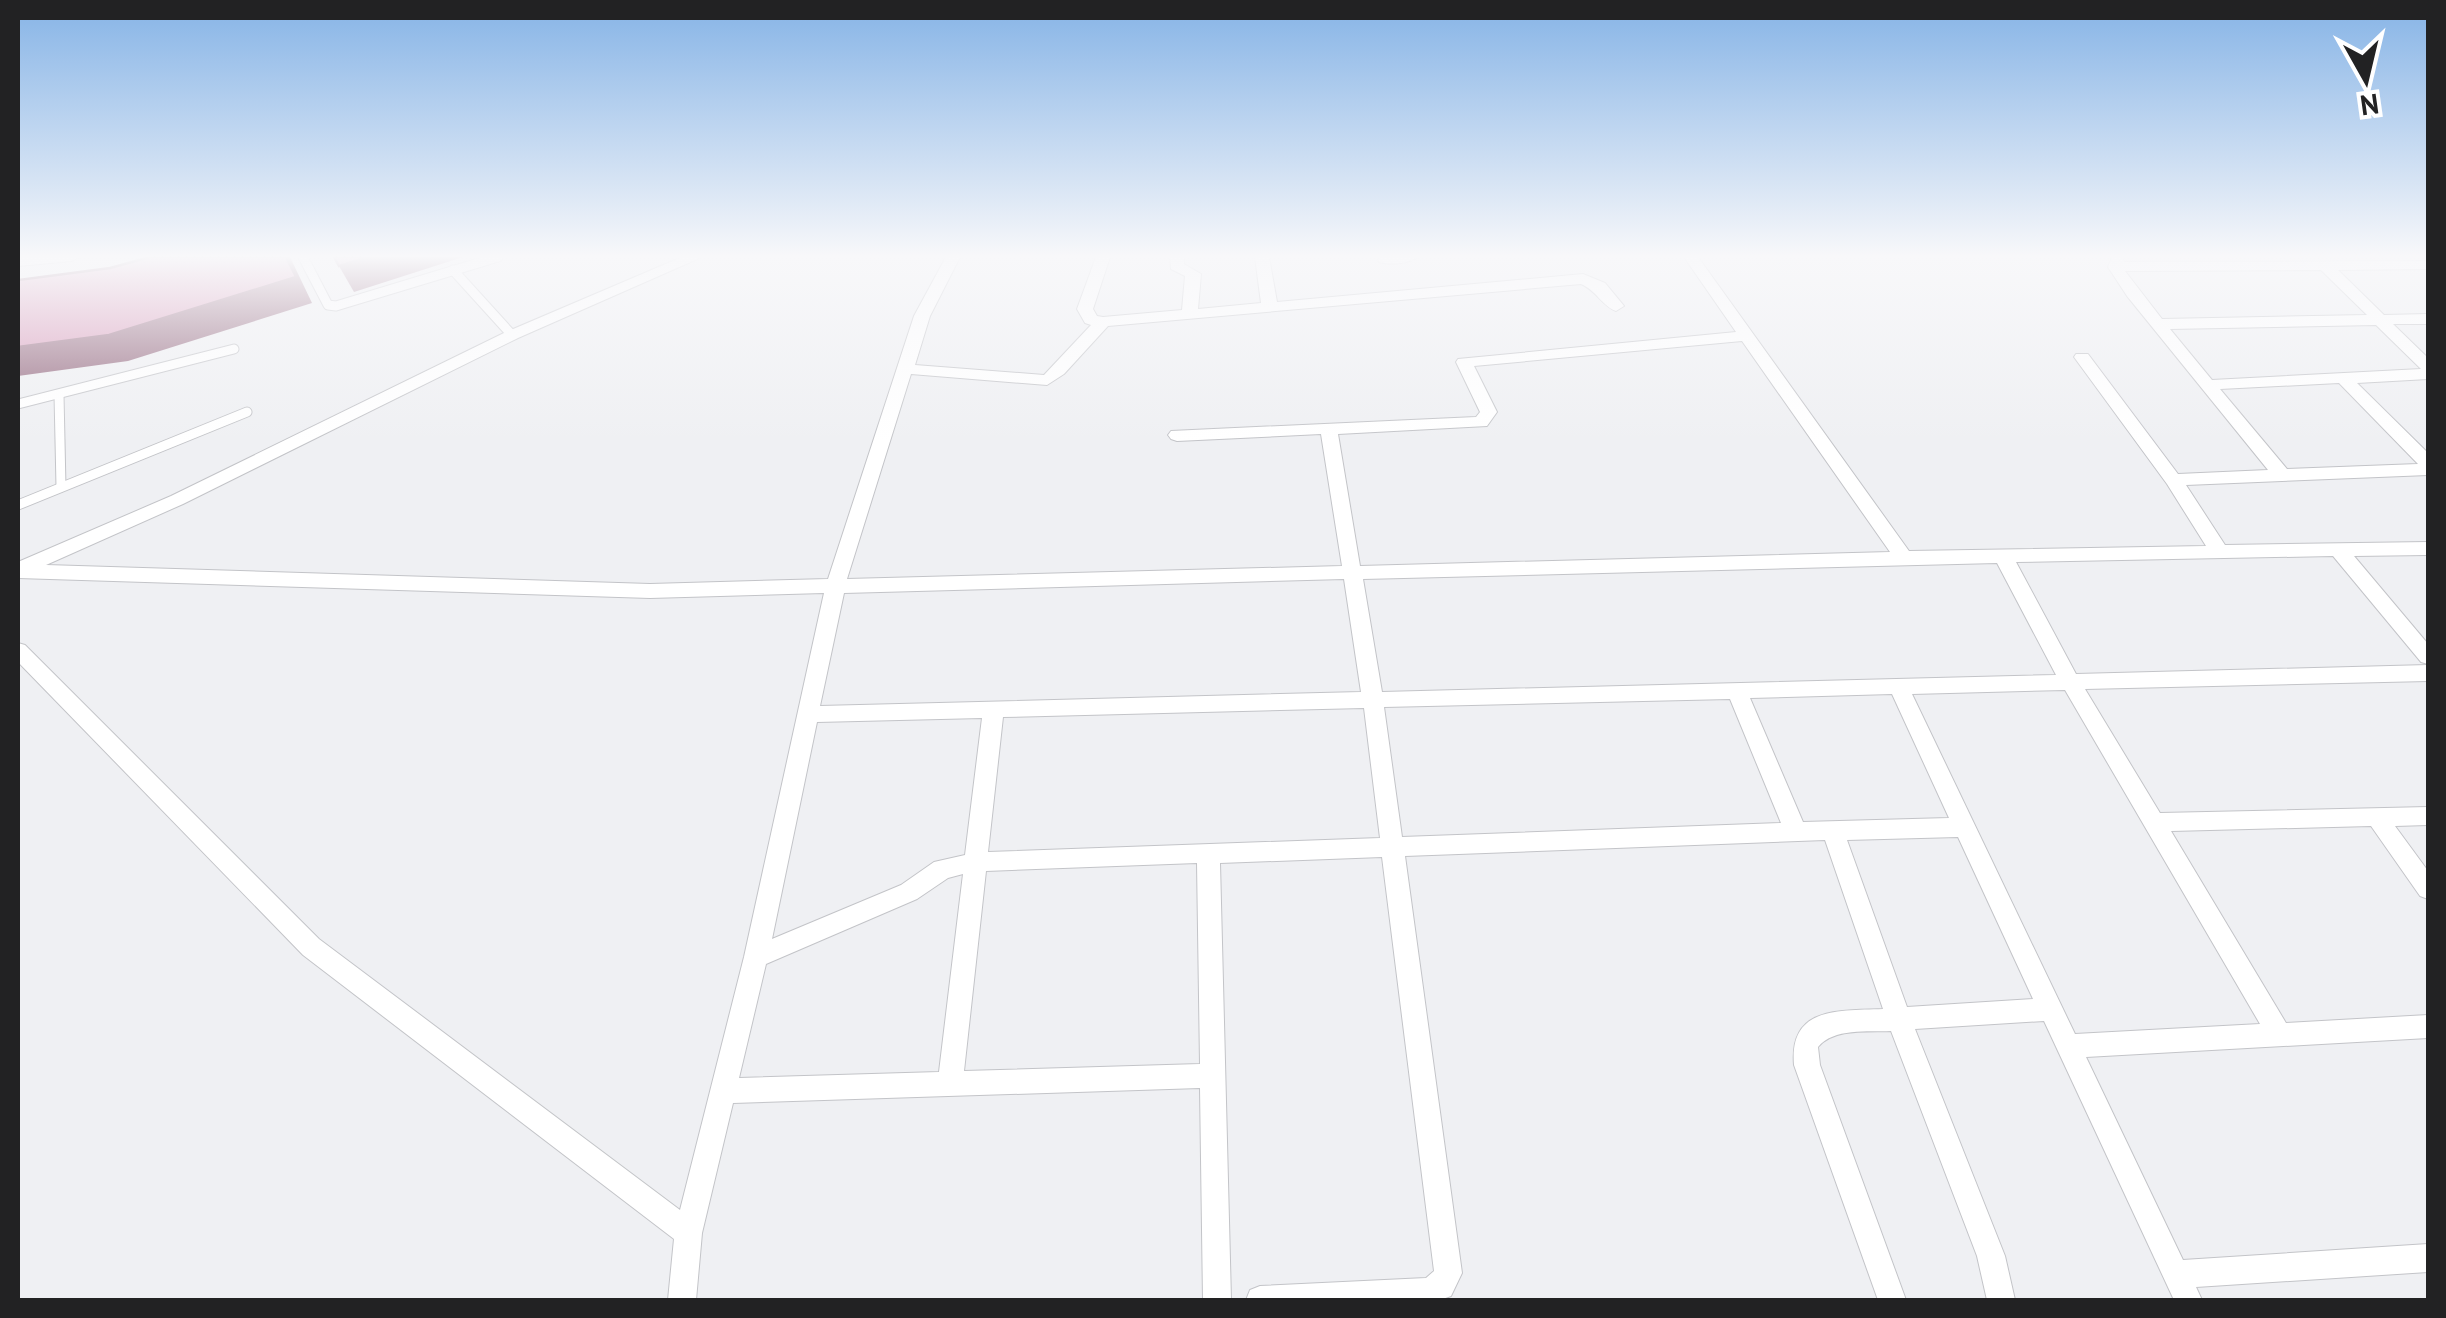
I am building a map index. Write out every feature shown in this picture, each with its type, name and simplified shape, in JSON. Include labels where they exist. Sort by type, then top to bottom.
[{"type":"street","points":[[18,570],[177,500],[551,319]]},
{"type":"street","points":[[682,1300],[688,1232],[756,956],[835,588],[921,319]]},
{"type":"street","points":[[1091,319],[1104,322],[1137,319]]},
{"type":"street","points":[[1734,319],[1904,558]]},
{"type":"street","points":[[2156,319],[2281,474]]},
{"type":"street","points":[[2380,319],[2428,371]]},
{"type":"street","points":[[2160,324],[2428,319]]},
{"type":"street","points":[[906,369],[1047,380],[1055,376],[1080,342],[1104,322]]},
{"type":"street","points":[[1177,435],[1469,423],[1488,418],[1489,412],[1464,362],[1746,336]]},
{"type":"street","points":[[2082,357],[2173,480],[2220,552]]},
{"type":"street","points":[[2206,385],[2428,371]]},
{"type":"street","points":[[2342,377],[2428,466]]},
{"type":"street","points":[[1260,1300],[1426,1292],[1441,1286],[1448,1272],[1373,700],[1329,430]]},
{"type":"street","points":[[2173,480],[2428,466]]},
{"type":"street","points":[[18,570],[559,590],[835,588],[1352,571],[2428,548]]},
{"type":"street","points":[[2338,550],[2428,657]]},
{"type":"street","points":[[2003,556],[2071,683],[2280,1035]]},
{"type":"street","points":[[18,650],[311,947],[688,1232]]},
{"type":"street","points":[[807,714],[2428,673]]},
{"type":"street","points":[[1897,684],[2188,1300]]},
{"type":"street","points":[[1736,689],[1796,832]]},
{"type":"street","points":[[950,1083],[993,712]]},
{"type":"street","points":[[2156,822],[2428,816]]},
{"type":"street","points":[[2378,818],[2428,889]]},
{"type":"street","points":[[756,956],[909,892],[942,870],[976,862],[1967,827]]},
{"type":"street","points":[[1833,831],[1899,1018],[1991,1256],[2001,1300]]},
{"type":"street","points":[[1208,853],[1217,1300]]},
{"type":"street","points":[[1892,1300],[1808,1065],[1806,1043],[1816,1030],[1836,1023],[2052,1010]]},
{"type":"street","points":[[2068,1046],[2428,1027]]},
{"type":"street","points":[[722,1091],[1210,1076]]},
{"type":"street","points":[[2176,1274],[2428,1258]]},
{"type":"lane","points":[[497,319],[512,335]]},
{"type":"lane","points":[[18,404],[234,348]]},
{"type":"lane","points":[[59,394],[61,487]]},
{"type":"lane","points":[[18,504],[247,412]]},
{"type":"building","points":[[18,319],[162,319],[109,335],[18,347]]}]
